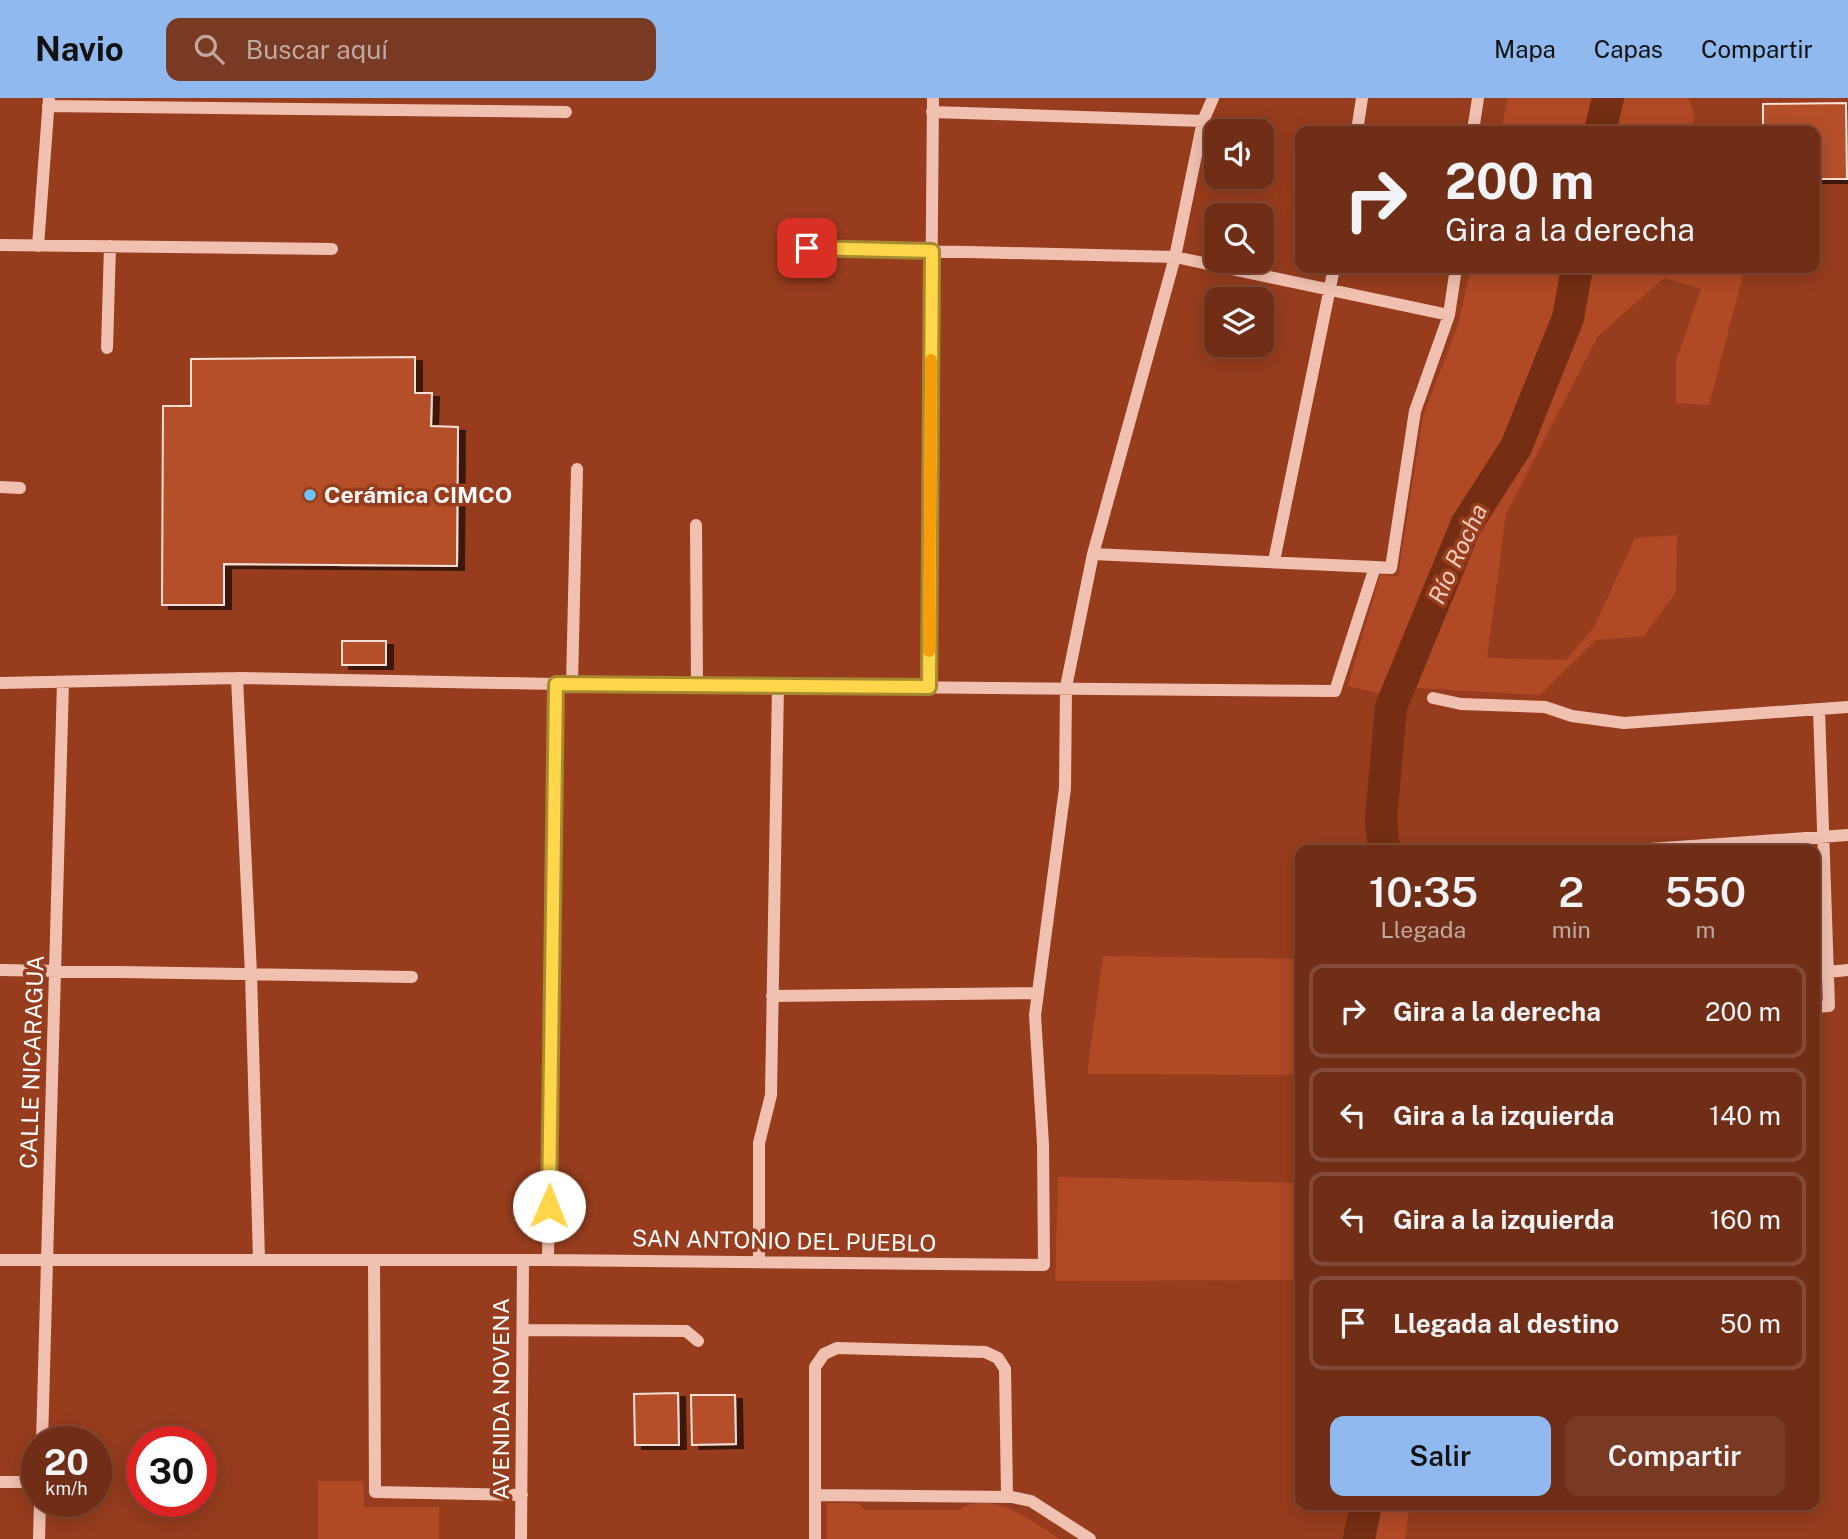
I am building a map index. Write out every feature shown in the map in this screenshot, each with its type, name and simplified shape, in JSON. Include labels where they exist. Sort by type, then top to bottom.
[{"type":"street","points":[[929,687],[933,98]]},
{"type":"street","points":[[772,996],[1038,993],[1065,788],[1066,687],[1093,554],[1175,257],[1203,121],[1213,98]]},
{"type":"street","points":[[1358,126],[1362,98]]},
{"type":"street","points":[[1474,126],[1478,98]]},
{"type":"street","points":[[38,246],[49,102],[566,112]]},
{"type":"street","points":[[932,112],[1203,121]]},
{"type":"street","points":[[0,245],[332,249]]},
{"type":"street","points":[[107,348],[110,246]]},
{"type":"street","points":[[807,248],[1175,257],[1450,315]]},
{"type":"street","points":[[1274,561],[1333,273]]},
{"type":"street","points":[[1093,554],[1391,568],[1415,411],[1450,315],[1455,273]]},
{"type":"street","points":[[572,684],[577,469]]},
{"type":"street","points":[[0,487],[20,488]]},
{"type":"street","points":[[696,525],[697,685]]},
{"type":"street","points":[[0,683],[237,678],[556,684],[1335,691],[1375,567]]},
{"type":"street","points":[[237,678],[251,974],[259,1260]]},
{"type":"street","name":"CALLE NICARAGUA","points":[[42,1426],[63,682]]},
{"type":"street","points":[[548,1260],[556,684]]},
{"type":"street","points":[[759,1262],[759,1143],[771,1095],[778,685]]},
{"type":"street","points":[[1433,698],[1461,704],[1545,707],[1572,716],[1624,723],[1848,707]]},
{"type":"street","points":[[1819,710],[1829,1006],[1820,1007]]},
{"type":"street","points":[[1708,845],[1848,835]]},
{"type":"street","points":[[0,970],[412,977]]},
{"type":"street","points":[[1828,972],[1848,970]]},
{"type":"street","name":"SAN ANTONIO DEL PUEBLO","points":[[0,1260],[548,1260],[1044,1265],[1043,1144],[1035,1015],[1038,993]]},
{"type":"street","name":"AVENIDA NOVENA","points":[[521,1539],[523,1260]]},
{"type":"street","points":[[374,1261],[375,1492],[522,1495]]},
{"type":"street","points":[[523,1330],[686,1331],[698,1340]]},
{"type":"street","points":[[815,1539],[815,1367],[824,1354],[837,1348],[985,1352],[998,1358],[1005,1369],[1007,1496]]},
{"type":"street","points":[[0,1482],[21,1482]]},
{"type":"street","points":[[816,1495],[1007,1496],[1031,1501],[1090,1539]]},
{"type":"street","points":[[39,1539],[40,1517]]},
{"type":"shaded area","points":[[1508,98],[1601,98],[1596,126],[1502,126]]},
{"type":"shaded area","points":[[1619,98],[1688,98],[1694,113],[1693,126],[1614,126]]},
{"type":"shaded area","points":[[1470,273],[1567,273],[1559,312],[1512,440],[1462,511],[1385,695],[1348,686],[1380,575],[1398,576],[1423,416],[1458,325]]},
{"type":"shaded area","points":[[1587,273],[1744,273],[1709,405],[1676,403],[1676,360],[1701,289],[1664,278],[1598,336],[1506,514],[1487,658],[1566,660],[1594,627],[1635,538],[1677,535],[1676,592],[1644,636],[1596,640],[1540,695],[1415,688],[1489,509],[1524,459],[1578,326]]},
{"type":"shaded area","points":[[1103,956],[1295,959],[1295,1075],[1087,1074]]},
{"type":"shaded area","points":[[1058,1177],[1295,1183],[1295,1280],[1055,1281]]},
{"type":"shaded area","points":[[318,1481],[363,1481],[364,1507],[439,1507],[439,1539],[318,1539]]},
{"type":"shaded area","points":[[827,1503],[858,1503],[865,1510],[958,1510],[971,1504],[998,1505],[1024,1516],[1060,1539],[827,1539]]},
{"type":"shaded area","points":[[1379,1510],[1409,1510],[1405,1539],[1373,1539]]},
{"type":"building","points":[[1846,103],[1847,179],[1820,179],[1820,126],[1763,126],[1763,104]]},
{"type":"building","name":"Cerámica CIMCO","points":[[415,357],[415,393],[432,393],[431,426],[458,427],[457,566],[224,564],[224,605],[162,605],[163,406],[191,406],[191,359]]},
{"type":"building","points":[[342,641],[386,641],[386,665],[342,665]]},
{"type":"building","points":[[678,1393],[679,1445],[635,1445],[634,1394]]},
{"type":"building","points":[[691,1395],[735,1395],[736,1444],[692,1445]]},
{"type":"waterway","name":"Río Rocha","points":[[1601,126],[1608,98]]},
{"type":"waterway","name":"Río Rocha","points":[[1384,845],[1381,819],[1391,707],[1466,525],[1516,447],[1568,318],[1576,273]]},
{"type":"waterway","name":"Río Rocha","points":[[1359,1539],[1365,1510]]},
{"type":"slow traffic","points":[[929,651],[931,360]]},
{"type":"place","name":"Cerámica CIMCO","points":[[310,495]]},
{"type":"route","points":[[549,1206],[556,684],[929,687],[932,251],[807,248]]}]
